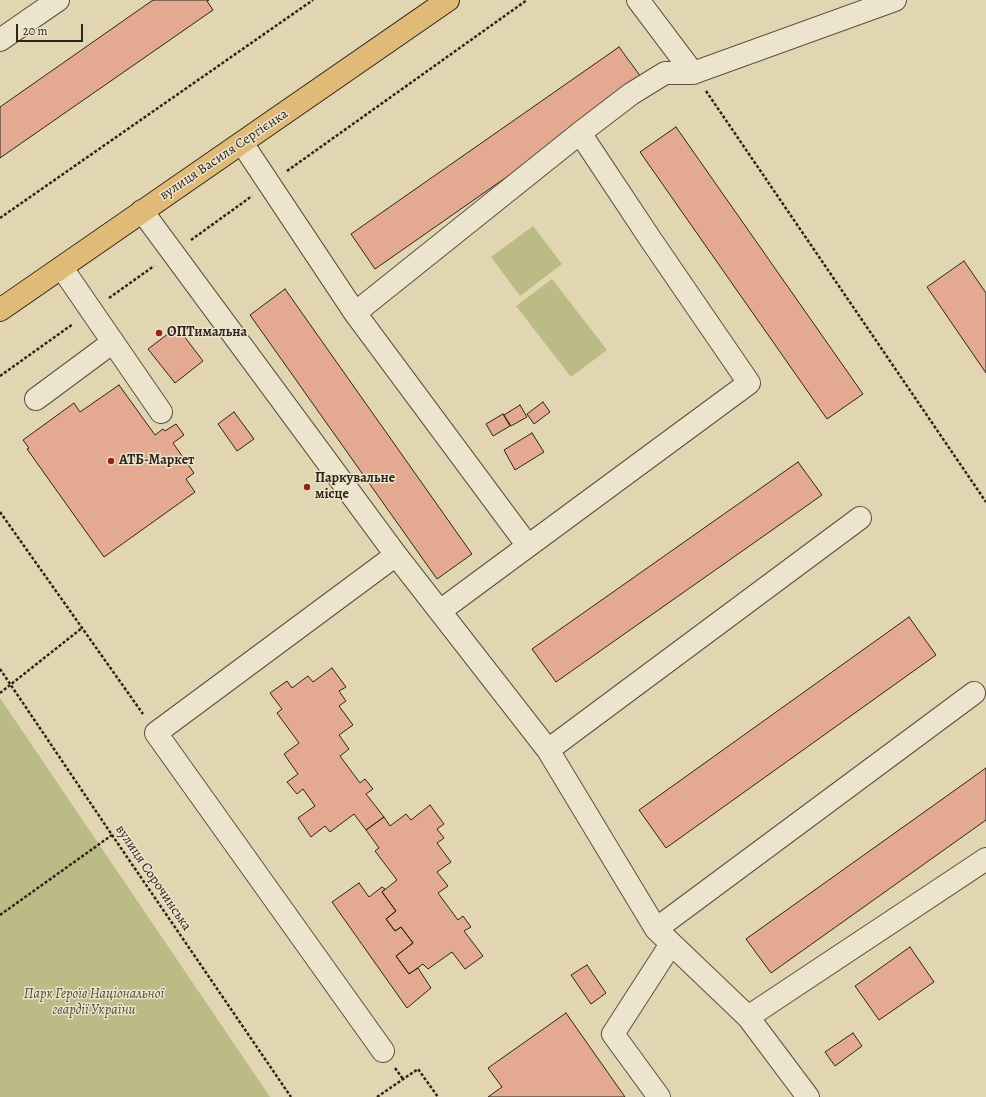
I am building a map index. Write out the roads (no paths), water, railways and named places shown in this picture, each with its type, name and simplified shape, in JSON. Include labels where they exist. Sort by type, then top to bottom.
[{"type":"main road","name":"вулиця Василя Сергієнка","points":[[0,310],[448,0]]},
{"type":"lane","points":[[0,40],[58,0]]},
{"type":"lane","points":[[638,0],[693,73]]},
{"type":"lane","points":[[355,313],[580,133],[631,94],[665,73],[693,73],[895,0]]},
{"type":"lane","points":[[440,611],[749,383],[580,133]]},
{"type":"lane","points":[[242,143],[355,313],[528,546]]},
{"type":"lane","points":[[142,211],[396,555],[548,750],[663,936],[748,1017],[808,1097]]},
{"type":"lane","points":[[62,268],[161,412]]},
{"type":"lane","points":[[36,399],[113,342]]},
{"type":"lane","points":[[548,750],[860,518]]},
{"type":"lane","points":[[383,1051],[156,732],[396,555]]},
{"type":"lane","points":[[659,1097],[613,1034],[663,936],[974,693]]},
{"type":"lane","points":[[748,1017],[986,859]]},
{"type":"place","name":"ОПТимальна","points":[[159,333]]},
{"type":"place","name":"АТБ-Маркет","points":[[111,461]]},
{"type":"place","name":"Паркувальне місце","points":[[307,487]]},
{"type":"park label","name":"Парк Героїв Національної гвардії України","points":[[94,1004]]}]
